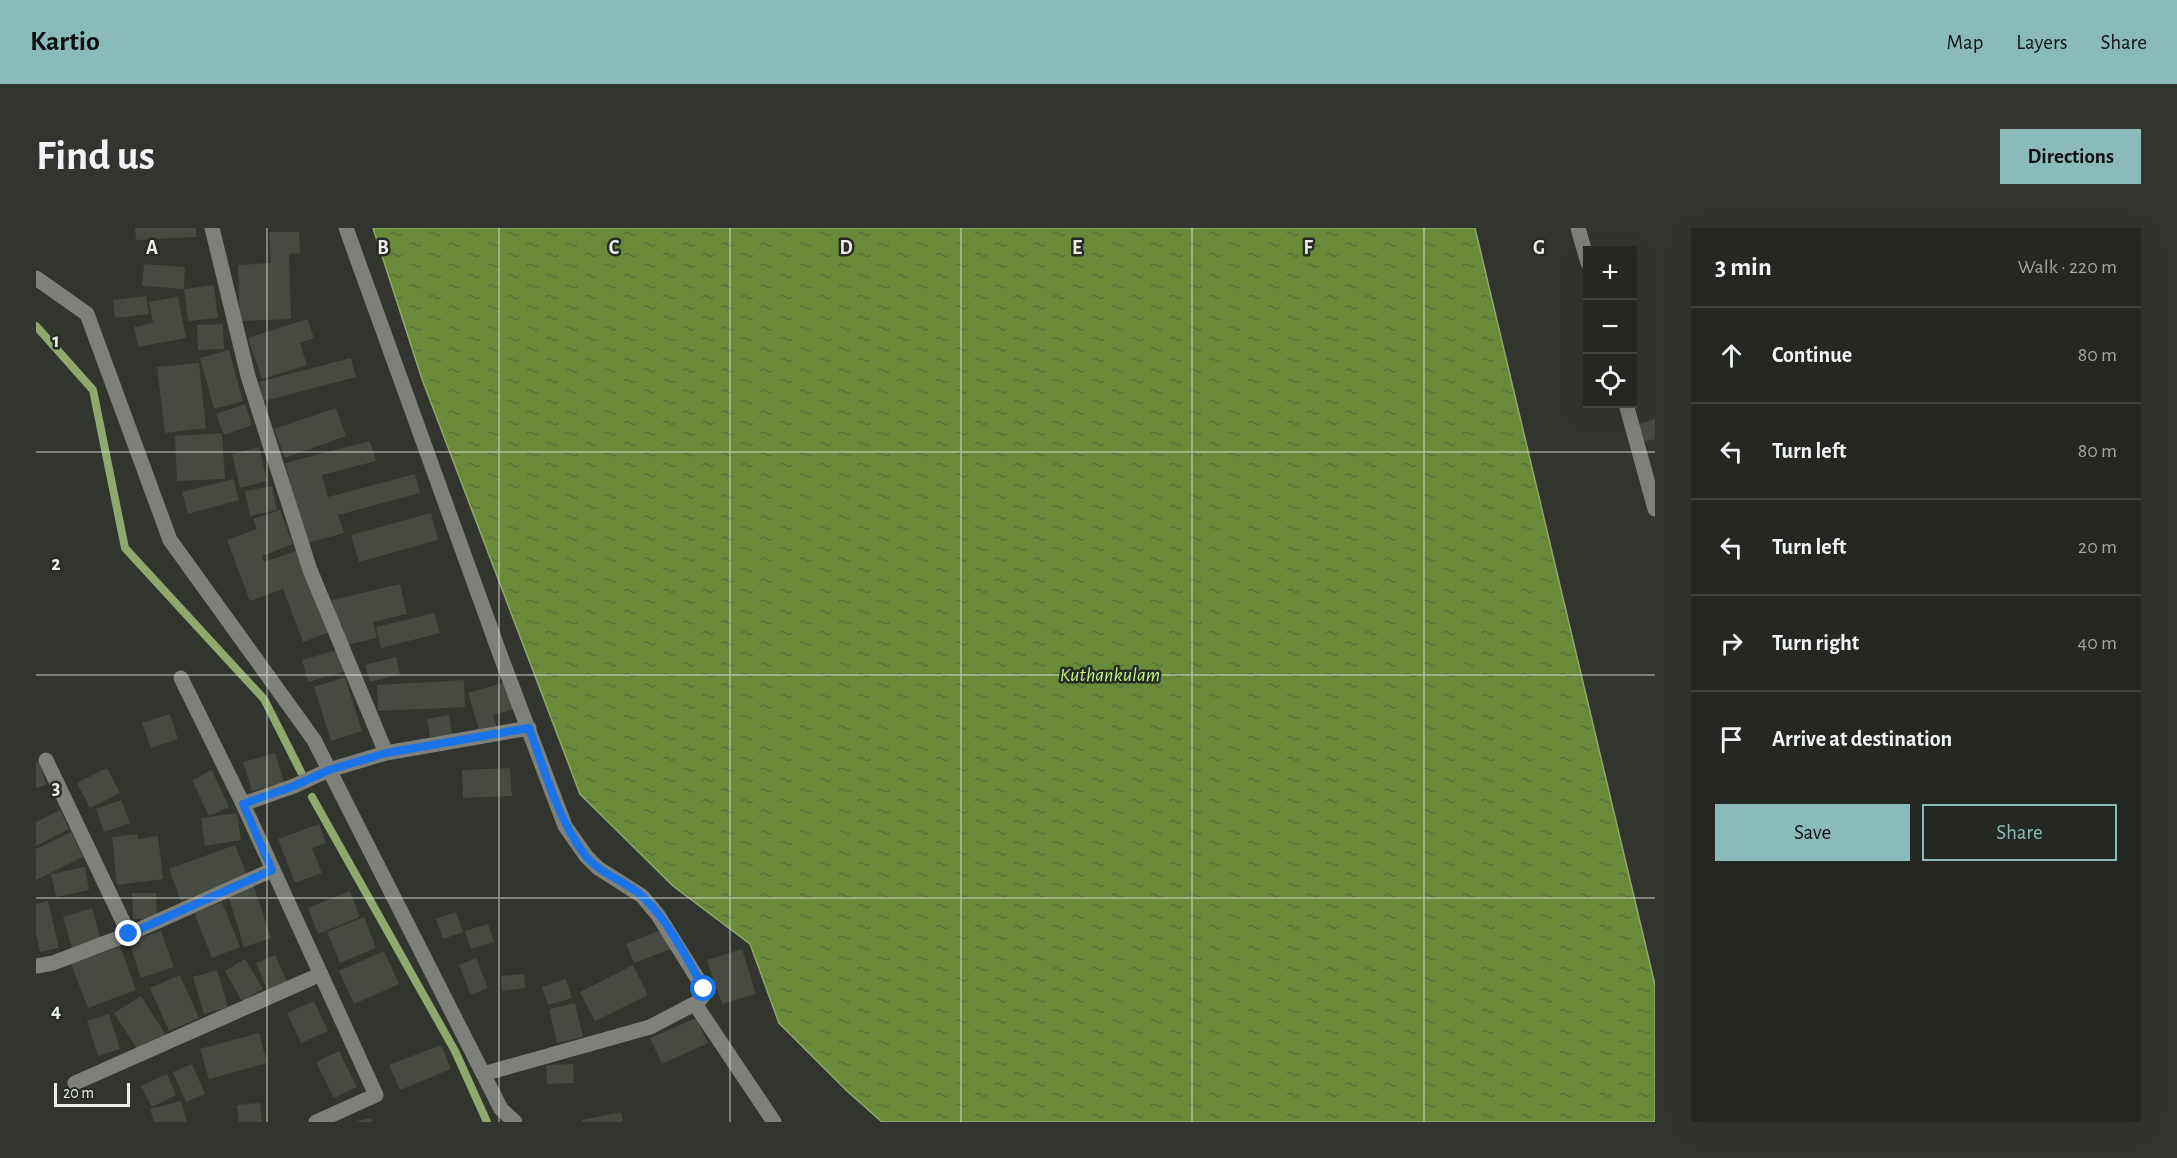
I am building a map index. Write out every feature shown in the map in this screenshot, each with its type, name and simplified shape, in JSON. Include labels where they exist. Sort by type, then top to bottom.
[{"type":"street","points":[[212,228],[248,376],[310,570],[386,753]]},
{"type":"street","points":[[346,228],[497,646],[565,826],[586,856],[598,868],[642,896],[658,915],[704,989],[701,999],[695,1004],[650,1027],[483,1074]]},
{"type":"street","points":[[1578,228],[1583,247]]},
{"type":"street","points":[[36,278],[87,314],[170,540],[314,740],[501,1109],[515,1122]]},
{"type":"street","points":[[1627,408],[1655,509]]},
{"type":"street","points":[[181,678],[243,804],[376,1095],[316,1122]]},
{"type":"street","points":[[243,804],[294,786],[329,770],[386,753],[529,728]]},
{"type":"street","points":[[46,760],[129,934]]},
{"type":"street","points":[[36,966],[52,963],[129,934],[272,870]]},
{"type":"street","points":[[75,1083],[321,974]]},
{"type":"street","points":[[695,1004],[774,1122]]},
{"type":"water","name":"Kuthankulam","points":[[373,228],[1475,228],[1655,985],[1655,1122],[882,1122],[847,1091],[779,1023],[750,944],[673,886],[580,794],[422,379]]},
{"type":"building","points":[[135,228],[196,228],[196,237],[136,240]]},
{"type":"building","points":[[269,232],[299,232],[300,253],[289,254],[291,319],[240,321],[238,265],[271,263]]},
{"type":"building","points":[[144,264],[185,267],[184,289],[142,286]]},
{"type":"building","points":[[214,285],[218,318],[188,321],[184,289]]},
{"type":"building","points":[[146,296],[149,314],[115,318],[113,300]]},
{"type":"building","points":[[178,297],[186,338],[138,347],[134,327],[153,323],[149,302]]},
{"type":"building","points":[[307,319],[314,338],[300,343],[307,365],[262,379],[248,338]]},
{"type":"building","points":[[223,324],[224,349],[198,350],[197,325]]},
{"type":"building","points":[[229,350],[243,401],[214,409],[200,358]]},
{"type":"building","points":[[351,358],[356,377],[264,401],[259,382]]},
{"type":"building","points":[[199,363],[206,428],[165,433],[157,367]]},
{"type":"building","points":[[245,404],[252,425],[224,435],[216,414]]},
{"type":"building","points":[[336,408],[346,436],[285,458],[274,429]]},
{"type":"building","points":[[1655,419],[1655,439],[1644,442],[1639,424]]},
{"type":"building","points":[[222,433],[225,479],[177,481],[175,436]]},
{"type":"building","points":[[370,441],[376,461],[322,475],[328,497],[415,474],[420,493],[338,515],[344,533],[307,543],[285,463]]},
{"type":"building","points":[[259,447],[267,481],[240,488],[232,454]]},
{"type":"building","points":[[233,479],[239,500],[188,514],[182,492]]},
{"type":"building","points":[[272,486],[277,510],[250,516],[245,491]]},
{"type":"building","points":[[280,510],[293,544],[262,556],[264,562],[299,550],[330,632],[303,642],[283,589],[250,601],[227,540],[257,529],[253,519]]},
{"type":"building","points":[[431,513],[438,540],[359,562],[351,535]]},
{"type":"building","points":[[400,584],[407,614],[373,622],[377,638],[347,645],[342,624],[338,625],[332,600]]},
{"type":"building","points":[[434,613],[440,633],[381,648],[376,627]]},
{"type":"building","points":[[340,649],[346,671],[308,682],[302,660]]},
{"type":"building","points":[[396,657],[400,674],[370,682],[365,665]]},
{"type":"building","points":[[345,677],[362,731],[331,741],[314,687]]},
{"type":"building","points":[[464,680],[465,707],[378,711],[377,685]]},
{"type":"building","points":[[505,682],[514,709],[493,715],[497,728],[480,733],[468,693]]},
{"type":"building","points":[[170,714],[178,739],[151,748],[142,723]]},
{"type":"building","points":[[449,715],[452,734],[430,737],[427,719]]},
{"type":"building","points":[[275,753],[284,782],[252,791],[243,762]]},
{"type":"building","points":[[40,762],[46,785],[36,788],[36,763]]},
{"type":"building","points":[[107,768],[120,793],[90,808],[77,783]]},
{"type":"building","points":[[510,768],[512,796],[463,798],[462,770]]},
{"type":"building","points":[[212,770],[229,807],[209,816],[192,780]]},
{"type":"building","points":[[121,800],[130,823],[104,832],[96,809]]},
{"type":"building","points":[[60,810],[69,829],[36,846],[36,822]]},
{"type":"building","points":[[237,813],[241,840],[205,846],[201,818]]},
{"type":"building","points":[[319,824],[326,843],[312,848],[322,873],[295,883],[278,839]]},
{"type":"building","points":[[71,832],[83,857],[36,880],[36,849]]},
{"type":"building","points":[[137,834],[138,839],[158,836],[163,879],[117,885],[112,837]]},
{"type":"building","points":[[235,845],[247,876],[181,901],[169,869]]},
{"type":"building","points":[[85,867],[89,890],[56,897],[51,874]]},
{"type":"building","points":[[254,887],[271,938],[244,947],[228,895]]},
{"type":"building","points":[[350,891],[360,917],[318,934],[308,908]]},
{"type":"building","points":[[132,893],[156,893],[157,919],[133,919]]},
{"type":"building","points":[[48,901],[59,948],[40,952],[36,934],[36,904]]},
{"type":"building","points":[[222,902],[240,947],[212,958],[194,913]]},
{"type":"building","points":[[92,908],[101,940],[72,948],[63,917]]},
{"type":"building","points":[[456,912],[463,932],[443,939],[436,919]]},
{"type":"building","points":[[364,917],[376,948],[340,963],[327,932]]},
{"type":"building","points":[[488,924],[494,942],[471,949],[465,931]]},
{"type":"building","points":[[663,929],[671,949],[634,963],[626,944]]},
{"type":"building","points":[[161,931],[174,967],[141,978],[129,942]]},
{"type":"building","points":[[120,946],[136,990],[88,1008],[71,964]]},
{"type":"building","points":[[742,949],[756,994],[722,1004],[707,960]]},
{"type":"building","points":[[384,951],[399,984],[354,1004],[339,971]]},
{"type":"building","points":[[275,955],[288,984],[268,992],[256,963]]},
{"type":"building","points":[[476,958],[488,988],[471,995],[459,965]]},
{"type":"building","points":[[245,959],[263,989],[242,1001],[225,971]]},
{"type":"building","points":[[633,965],[648,995],[595,1021],[580,992]]},
{"type":"building","points":[[217,970],[228,1007],[204,1014],[193,977]]},
{"type":"building","points":[[524,974],[525,988],[502,991],[501,976]]},
{"type":"building","points":[[180,975],[199,1018],[169,1031],[150,988]]},
{"type":"building","points":[[566,979],[572,998],[548,1005],[542,987]]},
{"type":"building","points":[[141,996],[166,1035],[139,1052],[114,1013]]},
{"type":"building","points":[[314,1001],[328,1031],[301,1043],[287,1013]]},
{"type":"building","points":[[575,1003],[583,1037],[557,1043],[549,1009]]},
{"type":"building","points":[[109,1014],[120,1049],[98,1056],[87,1021]]},
{"type":"building","points":[[696,1018],[708,1043],[662,1064],[650,1038]]},
{"type":"building","points":[[259,1033],[267,1063],[209,1079],[200,1049]]},
{"type":"building","points":[[441,1045],[451,1069],[400,1090],[389,1065]]},
{"type":"building","points":[[339,1051],[357,1087],[334,1098],[316,1062]]},
{"type":"building","points":[[192,1064],[205,1094],[186,1102],[173,1072]]},
{"type":"building","points":[[573,1064],[574,1083],[547,1084],[546,1065]]},
{"type":"building","points":[[167,1074],[176,1095],[152,1107],[141,1086]]},
{"type":"building","points":[[181,1101],[187,1122],[154,1122],[150,1109]]},
{"type":"building","points":[[260,1103],[262,1122],[239,1122],[237,1105]]},
{"type":"building","points":[[621,1112],[623,1122],[582,1122],[582,1120]]},
{"type":"building","points":[[371,1118],[372,1122],[357,1122],[357,1121]]},
{"type":"waterway","points":[[36,326],[93,390],[125,548],[264,699],[301,772]]},
{"type":"waterway","points":[[312,797],[455,1051],[487,1122]]},
{"type":"route","points":[[129,934],[272,870],[243,804],[294,786],[329,770],[386,753],[529,728],[565,826],[586,856],[598,868],[642,896],[658,915],[704,989]]}]
